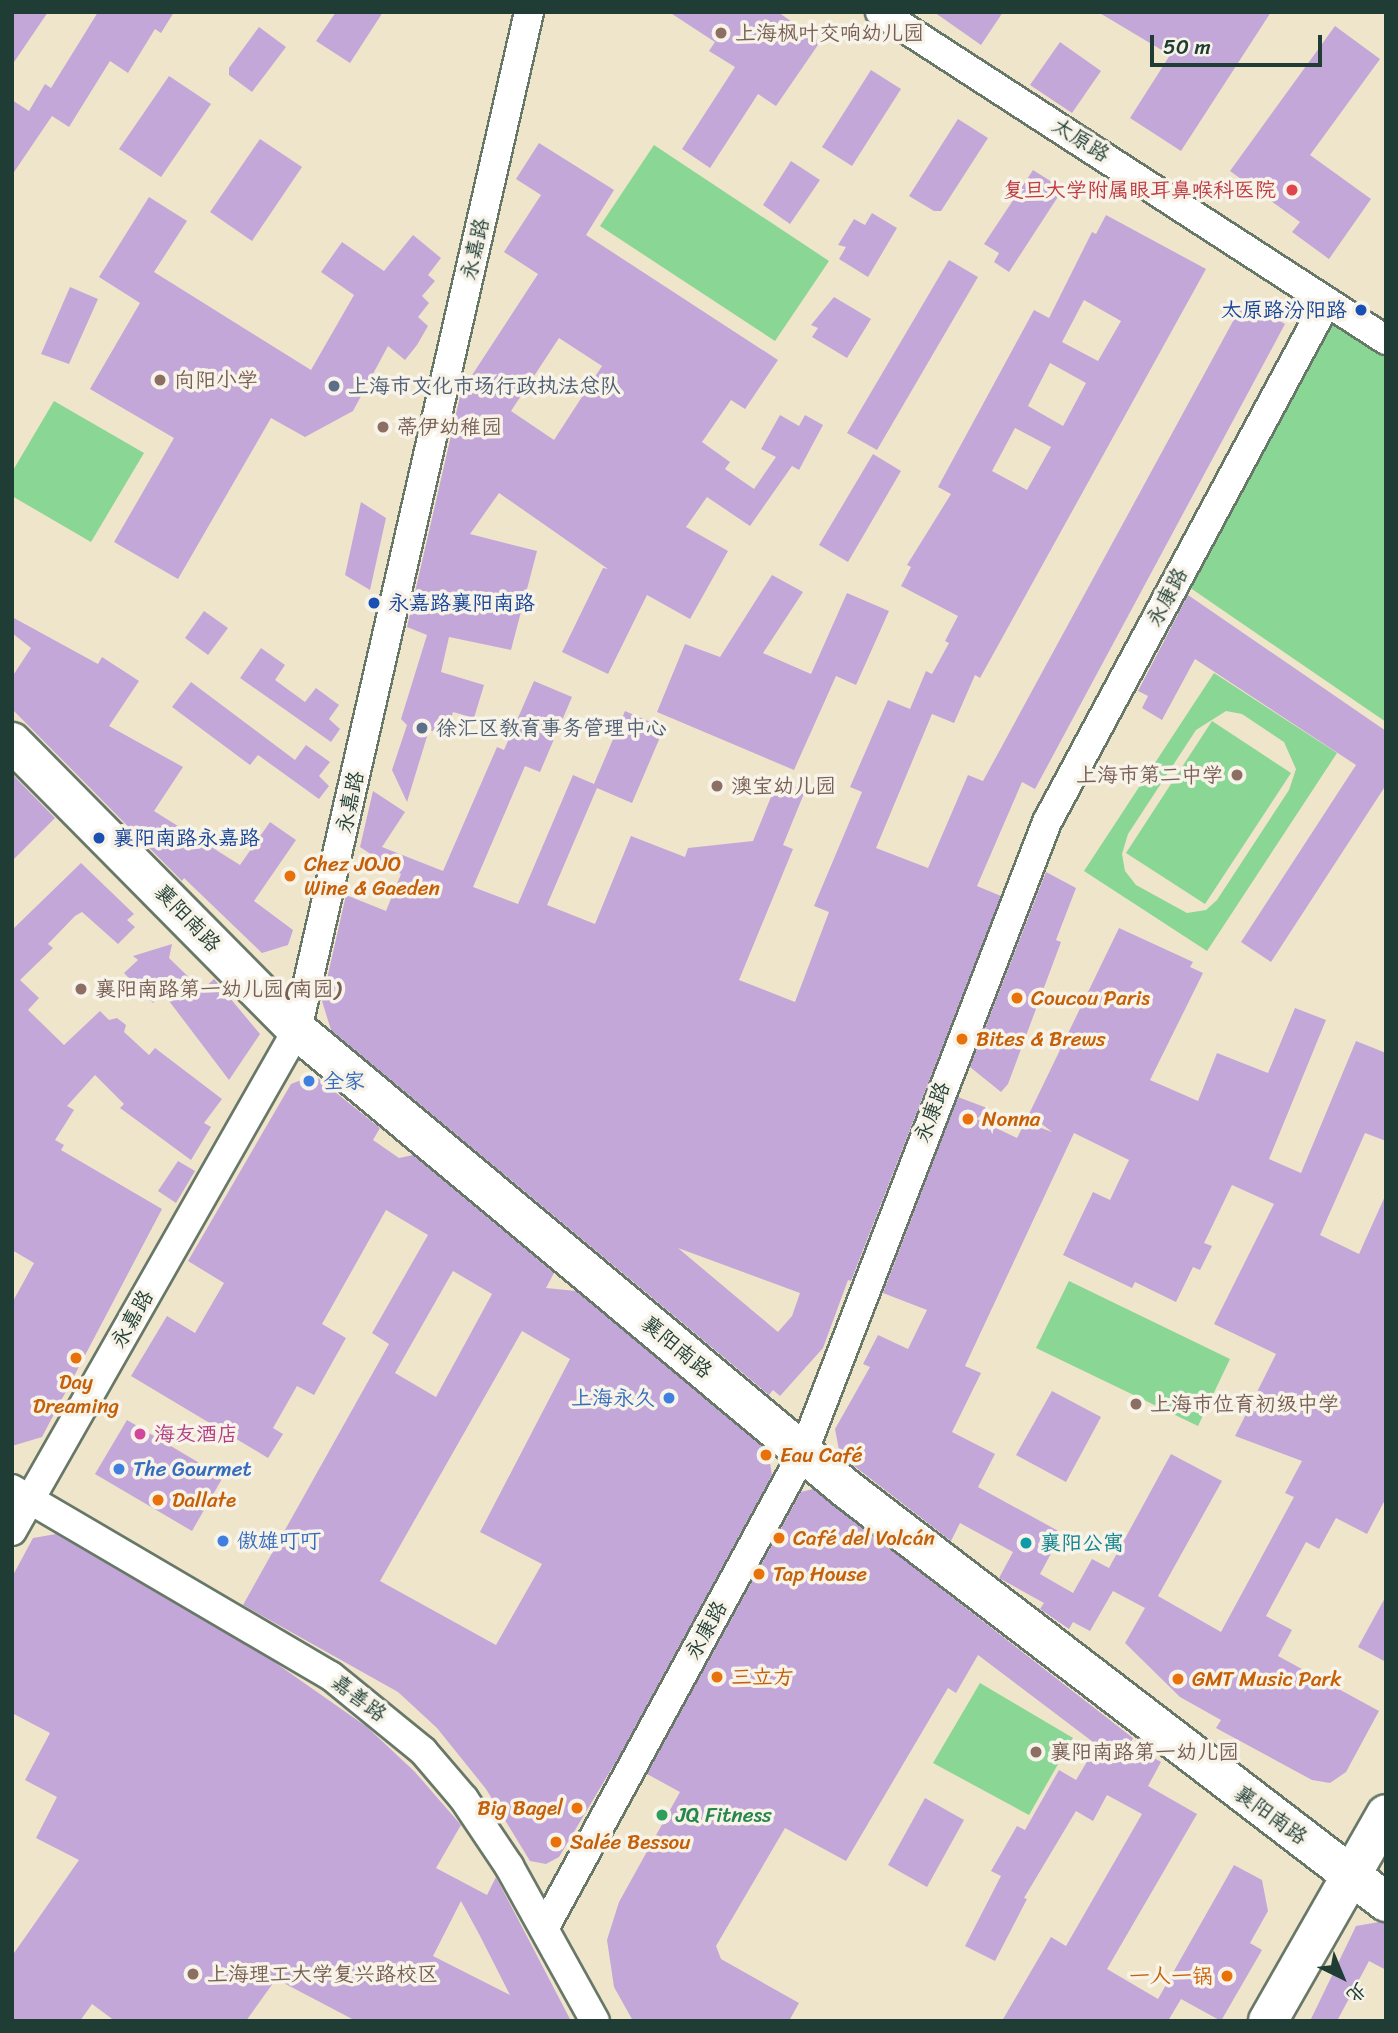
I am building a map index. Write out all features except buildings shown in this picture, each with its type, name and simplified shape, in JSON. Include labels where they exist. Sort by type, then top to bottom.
[{"type":"street","name":"永嘉路","points":[[12,1531],[21,1494],[297,1030],[529,12]]},
{"type":"street","name":"太原路","points":[[880,12],[1386,340]]},
{"type":"street","name":"永康路","points":[[546,1925],[803,1454],[1046,822],[1327,301]]},
{"type":"street","name":"襄阳南路","points":[[12,742],[297,1030],[803,1454],[1184,1751],[1386,1902]]},
{"type":"street","name":"嘉善路","points":[[21,1494],[319,1668],[379,1711],[424,1751],[464,1799],[546,1925],[595,2021]]},
{"type":"street","points":[[1268,2021],[1386,1814]]},
{"type":"green space","points":[[654,145],[829,261],[775,341],[600,226]]},
{"type":"green space","points":[[1334,317],[1386,353],[1386,722],[1189,587]]},
{"type":"green space","points":[[54,401],[144,453],[91,542],[12,496],[12,472]]},
{"type":"green space","points":[[1214,673],[1337,753],[1207,951],[1084,871]],"holes":[[[1226,711],[1242,714],[1284,742],[1296,769],[1289,790],[1217,900],[1206,910],[1187,913],[1136,885],[1125,871],[1122,854],[1128,834],[1196,730]]]},
{"type":"green space","points":[[1212,721],[1291,773],[1205,904],[1126,853]]},
{"type":"green space","points":[[1069,1281],[1230,1359],[1198,1426],[1036,1348]]},
{"type":"green space","points":[[980,1683],[1073,1738],[1029,1815],[933,1763]]},
{"type":"place","name":"上海枫叶交响幼儿园","points":[[721,33]]},
{"type":"place","name":"复旦大学附属眼耳鼻喉科医院","points":[[1292,190]]},
{"type":"place","name":"太原路汾阳路","points":[[1361,310]]},
{"type":"place","name":"向阳小学","points":[[160,380]]},
{"type":"place","name":"上海市文化市场行政执法总队","points":[[334,386]]},
{"type":"place","name":"蒂伊幼稚园","points":[[383,427]]},
{"type":"place","name":"永嘉路襄阳南路","points":[[374,603]]},
{"type":"place","name":"徐汇区教育事务管理中心","points":[[422,728]]},
{"type":"place","name":"上海市第二中学","points":[[1237,775]]},
{"type":"place","name":"澳宝幼儿园","points":[[717,786]]},
{"type":"place","name":"襄阳南路永嘉路","points":[[99,838]]},
{"type":"place","name":"Chez JOJO Wine & Gaeden","points":[[290,876]]},
{"type":"place","name":"襄阳南路第一幼儿园(南园)","points":[[81,989]]},
{"type":"place","name":"Coucou Paris","points":[[1017,998]]},
{"type":"place","name":"Bites & Brews","points":[[962,1039]]},
{"type":"place","name":"全家","points":[[309,1081]]},
{"type":"place","name":"Nonna","points":[[968,1119]]},
{"type":"place","name":"Day Dreaming","points":[[76,1358]]},
{"type":"place","name":"上海永久","points":[[669,1398]]},
{"type":"place","name":"上海市位育初级中学","points":[[1136,1404]]},
{"type":"place","name":"海友酒店","points":[[140,1434]]},
{"type":"place","name":"Eau Café","points":[[766,1455]]},
{"type":"place","name":"The Gourmet","points":[[119,1469]]},
{"type":"place","name":"Dallate","points":[[158,1500]]},
{"type":"place","name":"Café del Volcán","points":[[779,1538]]},
{"type":"place","name":"傲雄叮叮","points":[[223,1541]]},
{"type":"place","name":"襄阳公寓","points":[[1026,1543]]},
{"type":"place","name":"Tap House","points":[[759,1574]]},
{"type":"place","name":"三立方","points":[[717,1677]]},
{"type":"place","name":"GMT Music Park","points":[[1178,1679]]},
{"type":"place","name":"襄阳南路第一幼儿园","points":[[1036,1752]]},
{"type":"place","name":"Big Bagel","points":[[577,1808]]},
{"type":"place","name":"JQ Fitness","points":[[662,1815]]},
{"type":"place","name":"Salée Bessou","points":[[556,1842]]},
{"type":"place","name":"上海理工大学复兴路校区","points":[[193,1974]]},
{"type":"place","name":"一人一锅","points":[[1227,1976]]}]
